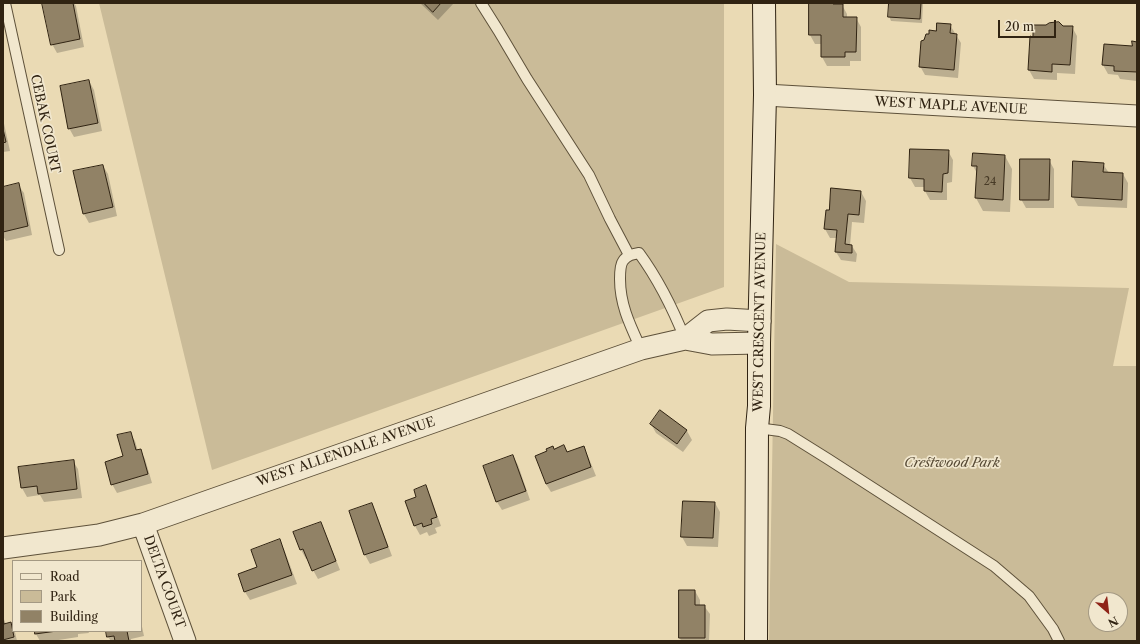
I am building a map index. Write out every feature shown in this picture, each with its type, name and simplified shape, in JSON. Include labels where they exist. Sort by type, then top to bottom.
[{"type":"main road","name":"WEST CRESCENT AVENUE","points":[[756,641],[757,428],[759,406],[759,343],[766,95],[764,3]]},
{"type":"street","name":"WEST MAPLE AVENUE","points":[[766,95],[1137,116]]},
{"type":"street","name":"WEST ALLENDALE AVENUE","points":[[685,339],[708,321],[727,319],[760,321]]},
{"type":"street","name":"WEST ALLENDALE AVENUE","points":[[3,548],[99,535],[143,524],[641,349],[685,339],[712,344],[759,343]]},
{"type":"street","name":"DELTA COURT","points":[[143,524],[185,641]]},
{"type":"lane","name":"CEBAK COURT","points":[[5,3],[59,250]]},
{"type":"lane","points":[[481,3],[527,79],[589,176],[629,255]]},
{"type":"lane","points":[[641,349],[622,304],[620,271],[622,261],[629,255],[639,253],[645,261],[670,305],[685,339]]},
{"type":"lane","points":[[757,428],[780,431],[788,434],[994,566],[1029,596],[1053,629],[1059,641]]},
{"type":"green space","points":[[99,3],[724,3],[724,287],[212,470]]},
{"type":"green space","name":"Crestwood Park","points":[[776,244],[849,282],[1129,288],[1113,366],[1137,366],[1137,641],[769,641]]},
{"type":"building","points":[[42,3],[73,3],[80,39],[51,45]]},
{"type":"building","points":[[424,3],[441,3],[433,12]]},
{"type":"building","points":[[809,3],[843,4],[843,17],[857,17],[856,52],[845,52],[845,57],[821,57],[821,35],[809,35]]},
{"type":"building","points":[[889,3],[921,3],[920,19],[888,17]]},
{"type":"building","points":[[1059,22],[1063,26],[1073,26],[1070,65],[1052,64],[1052,72],[1028,70],[1030,36],[1033,37],[1033,25],[1046,25],[1049,23]]},
{"type":"building","points":[[937,23],[951,24],[950,33],[957,34],[954,70],[919,67],[921,41],[924,40],[926,34],[929,34],[929,30],[936,31]]},
{"type":"building","points":[[1132,41],[1137,42],[1137,72],[1114,71],[1114,66],[1102,65],[1104,44],[1132,46]]},
{"type":"building","points":[[89,80],[98,123],[68,129],[60,86]]},
{"type":"building","points":[[3,129],[6,142],[3,143]]},
{"type":"building","points":[[910,149],[949,150],[948,173],[943,174],[942,192],[924,191],[924,179],[909,178]]},
{"type":"building","points":[[973,153],[1005,155],[1003,200],[975,198],[977,166],[972,166]]},
{"type":"building","points":[[1020,159],[1050,159],[1049,200],[1020,200]]},
{"type":"building","points":[[1073,161],[1104,163],[1103,172],[1123,173],[1122,200],[1072,197]]},
{"type":"building","points":[[103,165],[113,207],[83,214],[73,171]]},
{"type":"building","points":[[19,183],[28,226],[3,232],[3,187]]},
{"type":"building","points":[[831,188],[861,191],[859,215],[848,214],[845,244],[852,245],[852,253],[835,252],[837,230],[824,229],[826,210],[829,210]]},
{"type":"building","points":[[660,410],[687,430],[677,444],[650,424]]},
{"type":"building","points":[[131,432],[136,450],[141,449],[148,474],[111,485],[105,462],[123,456],[117,435]]},
{"type":"building","points":[[564,445],[567,452],[584,446],[591,467],[546,484],[535,456],[547,451],[546,449],[553,446],[554,449]]},
{"type":"building","points":[[513,455],[526,491],[496,502],[483,466]]},
{"type":"building","points":[[74,460],[77,489],[38,494],[37,486],[21,488],[18,467]]},
{"type":"building","points":[[426,485],[437,517],[431,519],[432,524],[423,527],[422,523],[414,526],[405,501],[416,497],[414,490]]},
{"type":"building","points":[[683,501],[715,502],[713,538],[681,537]]},
{"type":"building","points":[[372,503],[388,547],[364,555],[349,511]]},
{"type":"building","points":[[321,522],[336,561],[312,571],[303,549],[300,550],[293,532]]},
{"type":"building","points":[[280,539],[292,575],[244,592],[238,574],[257,567],[251,550]]},
{"type":"building","points":[[679,590],[695,590],[695,605],[705,605],[705,638],[679,638]]},
{"type":"building","points":[[3,620],[4,624],[11,622],[14,637],[3,640]]},
{"type":"building","points":[[35,632],[50,632],[35,634]]},
{"type":"building","points":[[106,632],[127,632],[129,641],[115,641],[114,636],[107,637]]}]
